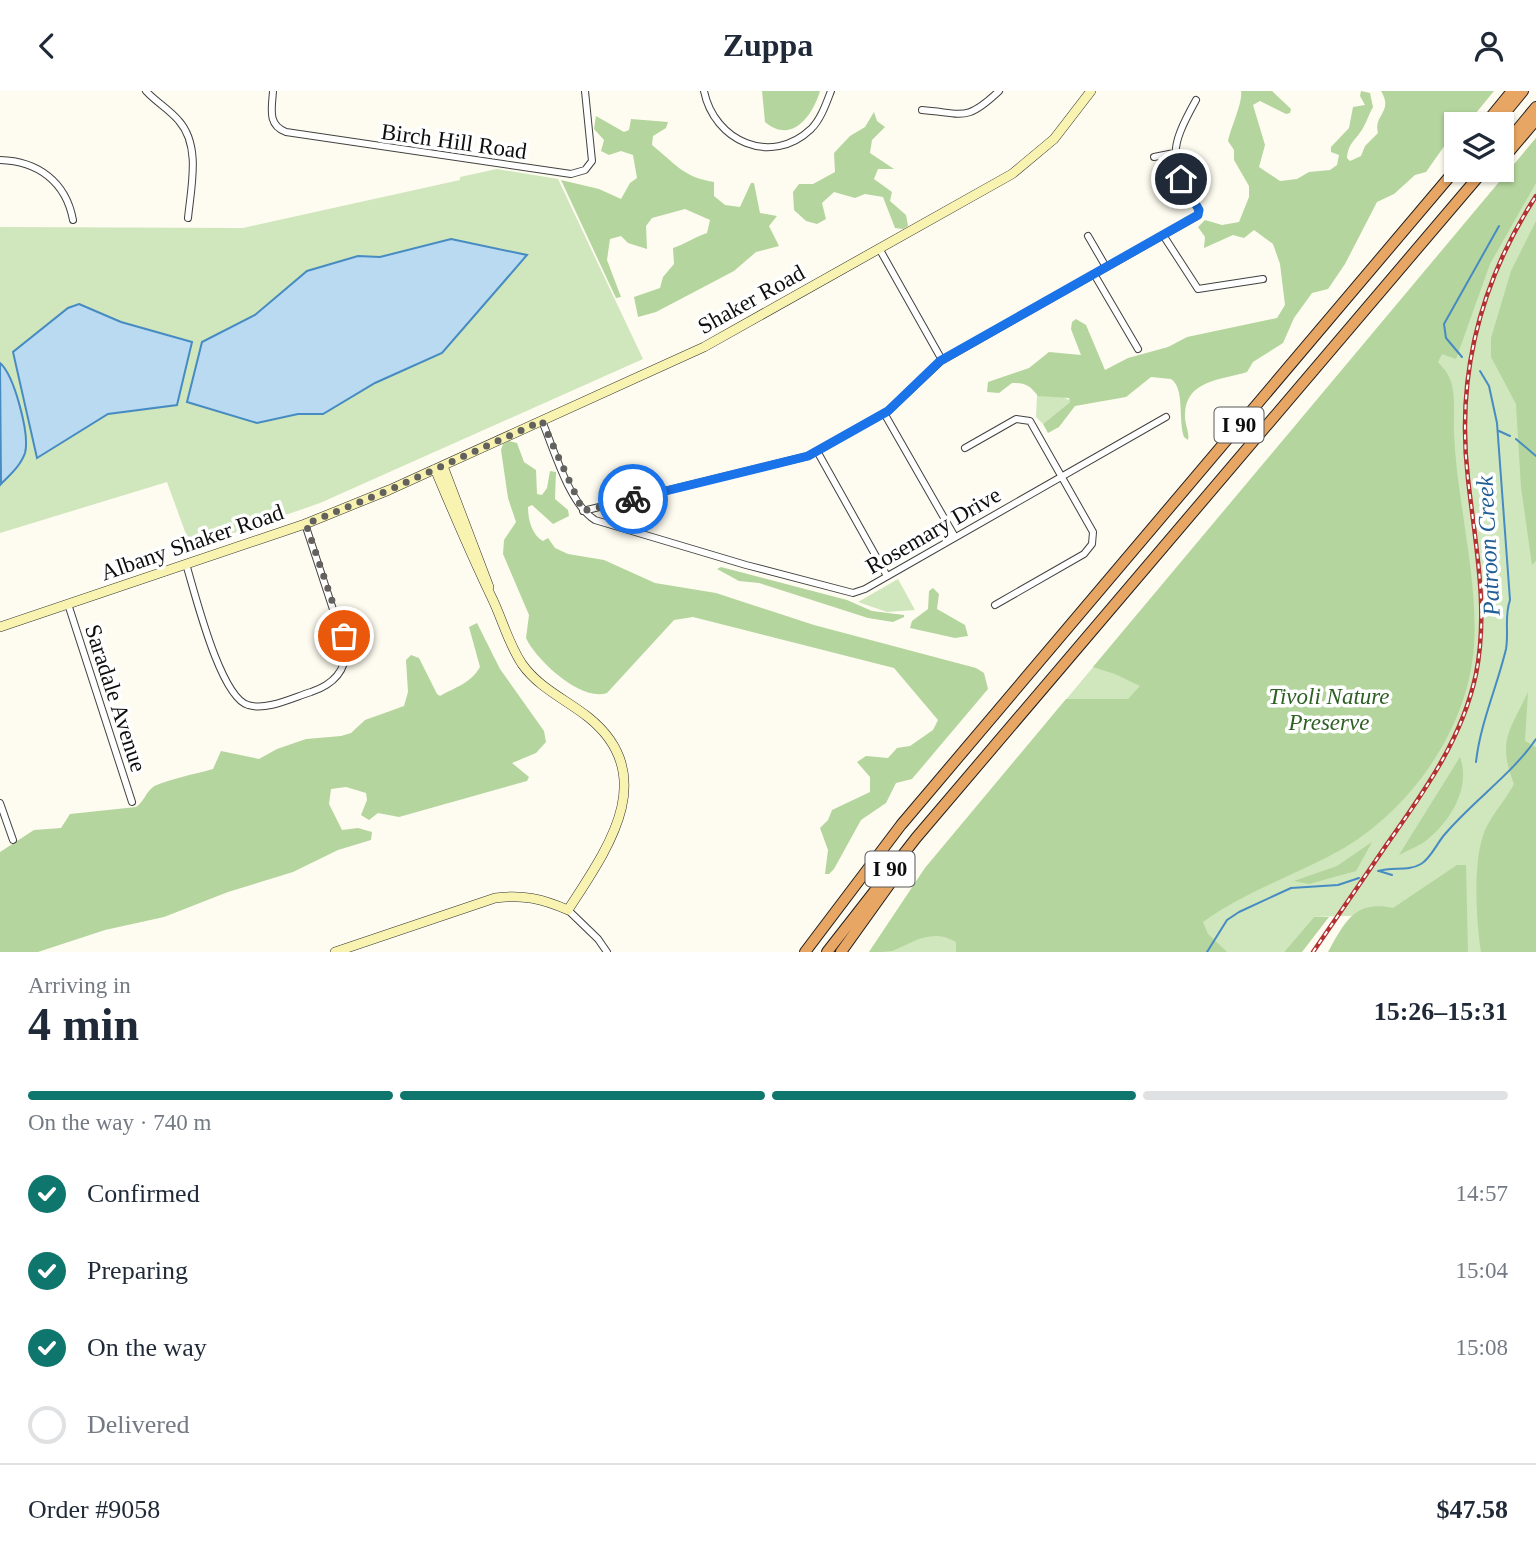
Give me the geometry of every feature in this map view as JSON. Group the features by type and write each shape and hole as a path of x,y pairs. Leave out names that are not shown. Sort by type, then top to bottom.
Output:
{"highway":[{"path":"1495,112 1512,91"},
{"path":"1506,112 1523,91"},
{"path":"1514,134 1536,107"},
{"path":"1514,146 1536,120"},
{"name":"I 90","path":"805,952 894,834 1444,182"},
{"name":"I 90","path":"827,952 895,863 1474,182"},
{"path":"1361,317 1395,285 1483,182"},
{"path":"841,952 958,790"}],"main road":[{"name":"Shaker Road","path":"394,488 718,340 880,250 1027,163 1067,125 1090,92"},
{"path":"335,952 495,898 512,896 541,899 568,910 619,825 624,798 621,768 614,748 601,729 545,688 527,670 514,649 491,595 486,573 439,468"},
{"name":"Albany Shaker Road","path":"0,627 306,524 394,488"}],"street":[{"path":"146,91 181,123 190,139 192,174 188,218"},
{"name":"Birch Hill Road","path":"273,91 272,121 284,132 358,145 571,174 585,170 592,161 584,91"},
{"path":"704,91 712,115 723,130 741,142 764,148 788,143 811,129 831,91"},
{"path":"922,110 962,115 983,106 999,91"},
{"path":"542,421 583,511 794,461 817,451 884,414 942,360 1199,213 1178,172 1174,153 1180,130 1196,100"},
{"path":"1154,157 1174,153"},
{"path":"0,160 28,163 51,179 64,191 73,220"},
{"path":"1163,235 1198,289 1263,279"},
{"path":"1088,236 1106,267"},
{"path":"880,250 942,360"},
{"path":"1094,274 1138,349"},
{"path":"884,414 956,537"},
{"name":"Rosemary Drive","path":"583,511 604,523 849,592 863,590 1166,417"},
{"path":"965,448 1016,419 1025,418 1034,425 1092,526 1094,535 1091,547 1082,556 995,605"},
{"path":"817,451 887,576"},
{"path":"186,564 224,678 236,698 248,705 260,706 314,691 339,674 346,661 346,649 306,524"},
{"name":"Saradale Avenue","path":"68,604 132,803"},
{"path":"0,803 13,840"},
{"path":"568,910 598,939 607,952"}],"green space":[{"path":"762,91 820,91 807,117 792,129 784,130 765,122"},
{"path":"1241,91 1272,91 1291,109 1290,113 1286,114 1260,101 1253,105 1265,145 1259,167 1280,181 1297,179 1309,172 1330,170 1337,165 1339,155 1331,152 1331,147 1349,128 1353,107 1365,105 1360,96 1361,91 1370,93 1373,107 1349,149 1347,158 1350,161 1361,156 1365,146 1378,133 1378,122 1385,104 1381,91 1494,91 1477,112 1444,112 1444,146 1426,172 1415,175 1394,194 1377,202 1345,264 1328,289 1312,293 1294,318 1283,343 1253,362 1247,372 1207,383 1191,394 1185,414 1188,440 1182,430 1178,389 1171,379 1151,377 1126,397 1075,406 1059,427 1048,433 1043,424 1070,402 1069,398 1038,396 1027,385 1017,383 1012,383 999,393 987,392 988,382 1029,368 1049,352 1081,355 1071,329 1072,322 1076,319 1086,325 1105,370 1128,358 1168,347 1187,337 1277,318 1285,305 1280,264 1273,244 1254,230 1244,238 1233,235 1204,248 1205,237 1198,227 1205,220 1222,225 1239,222 1249,197 1249,186 1234,160 1234,150 1228,141"},
{"path":"874,112 877,121 885,127 872,140 870,153 894,169 878,169 874,179 892,192 890,201 906,215 908,226 903,229 895,228 883,197 865,194 855,198 834,192 822,203 826,219 817,224 806,221 794,210 793,192 799,184 813,184 835,172 834,153 850,136 865,127"},
{"path":"596,116 624,132 629,130 631,119 668,122 666,128 653,136 652,145 687,173 714,182 714,196 725,205 740,207 751,183 754,183 760,213 777,216 769,226 779,246 756,252 734,271 656,312 638,317 634,297 660,288 663,277 674,264 673,248 707,233 710,220 685,209 652,218 646,226 647,249 628,243 621,236 610,239 607,260 621,297 616,298 561,180 599,189 621,199 630,183 637,178 633,155 621,151 609,155 601,151 604,140 594,129"},
{"name":"Tivoli Nature Preserve","path":"1536,138 1536,952 1436,952 1377,915 1314,917 1284,952 869,952 925,868 1499,182 1514,182 1514,164"},
{"name":"Tivoli Nature Preserve","path":"1536,138 1536,183 1490,264 1456,359 1442,354 1438,362 1451,381 1454,396 1456,460 1475,628 1470,675 1461,705 1449,734 1414,787 1369,831 1344,848 1237,901 1203,922 1208,934 1227,952 956,952 956,942 931,936 892,951 869,952 925,868 1066,699 1128,699 1140,686 1093,667 1499,182 1514,182 1514,164"},
{"path":"497,169 558,179 643,359 320,503 191,548 167,482 0,533 0,227 243,228 460,180 460,177"},
{"path":"1536,221 1536,561 1532,565 1521,487 1516,404 1491,357 1491,338 1511,271"},
{"path":"1037,395 1063,397 1071,401 1043,424 1036,417"},
{"path":"509,441 517,443 524,462 536,470 537,494 542,495 547,488 550,471 556,472 555,499 568,510 569,516 553,524 532,505 528,507 533,531 543,541 548,538 555,548 568,554 604,560 655,583 716,593 814,625 976,668 984,673 988,689 912,779 896,783 886,803 861,820 834,869 825,874 828,850 820,828 828,820 832,810 870,792 870,777 857,762 866,756 888,758 897,748 910,746 933,730 938,720 894,668 693,617 674,620 607,693 585,691 560,677 539,657 526,638 529,615 503,554 504,540 516,522 508,498 501,450 503,444"},
{"path":"721,567 847,600 872,611 904,617 893,622 868,618 759,583 739,581 717,569"},
{"path":"898,579 915,610 887,612 858,602"},
{"path":"933,588 939,594 937,609 965,625 968,636 955,638 910,628 912,621 928,609 929,591"},
{"path":"477,623 500,669 544,731 546,742 536,753 512,763 529,777 527,781 399,817 378,813 369,820 361,815 367,800 366,793 346,787 331,789 329,804 342,830 358,828 372,832 371,840 338,850 293,872 228,892 164,917 105,930 38,952 0,952 0,852 34,830 61,828 70,814 136,807 153,787 213,769 221,751 259,759 277,749 306,739 351,733 365,720 404,706 408,692 406,660 411,655 419,658 440,696 468,681 480,667 469,627"},
{"path":"1528,692 1525,741 1536,747 1536,952 1481,952 1477,906 1479,853 1487,826 1514,784 1506,757 1506,746 1511,727"},
{"path":"1460,757 1463,780 1451,813 1428,839 1399,855"},
{"path":"1372,842 1356,871 1309,884 1294,881 1337,866"},
{"path":"1457,865 1466,865 1468,952 1328,952 1346,923 1360,910 1380,906 1393,908"},
{"path":"1314,917 1329,917 1302,952 1284,952"}],"water":[{"path":"451,239 527,255 442,353 375,383 323,414 298,414 257,423 187,402 202,342 255,315 307,271 358,256 380,257"},
{"path":"79,304 121,322 192,342 177,405 108,414 37,458 13,352 68,308"},
{"path":"0,363 11,379 23,419 26,444 21,462 1,484"}],"waterway":[{"name":"Patroon Creek","path":"1462,357 1446,338 1444,324 1499,226"},
{"name":"Patroon Creek","path":"1476,762 1481,734 1506,649 1510,600 1497,423 1489,386 1480,371"},
{"path":"1499,431 1510,436"},
{"path":"1516,439 1536,456"},
{"path":"1378,871 1410,868 1425,861 1456,822 1516,763 1536,739"},
{"name":"Patroon Creek","path":"1379,871 1392,875"},
{"name":"Patroon Creek","path":"1207,952 1227,920 1239,912 1291,888 1338,885 1359,878"}],"railway":[{"path":"1313,952 1440,765 1470,698 1480,650 1481,601 1465,441 1469,367 1476,332 1500,262 1536,196"}],"way so far":[{"path":"344,636 306,524 542,421 575,499 583,511 633,499"}],"route":[{"path":"633,499 800,459 884,414 940,361 1198,215 1199,210 1181,179"}]}
